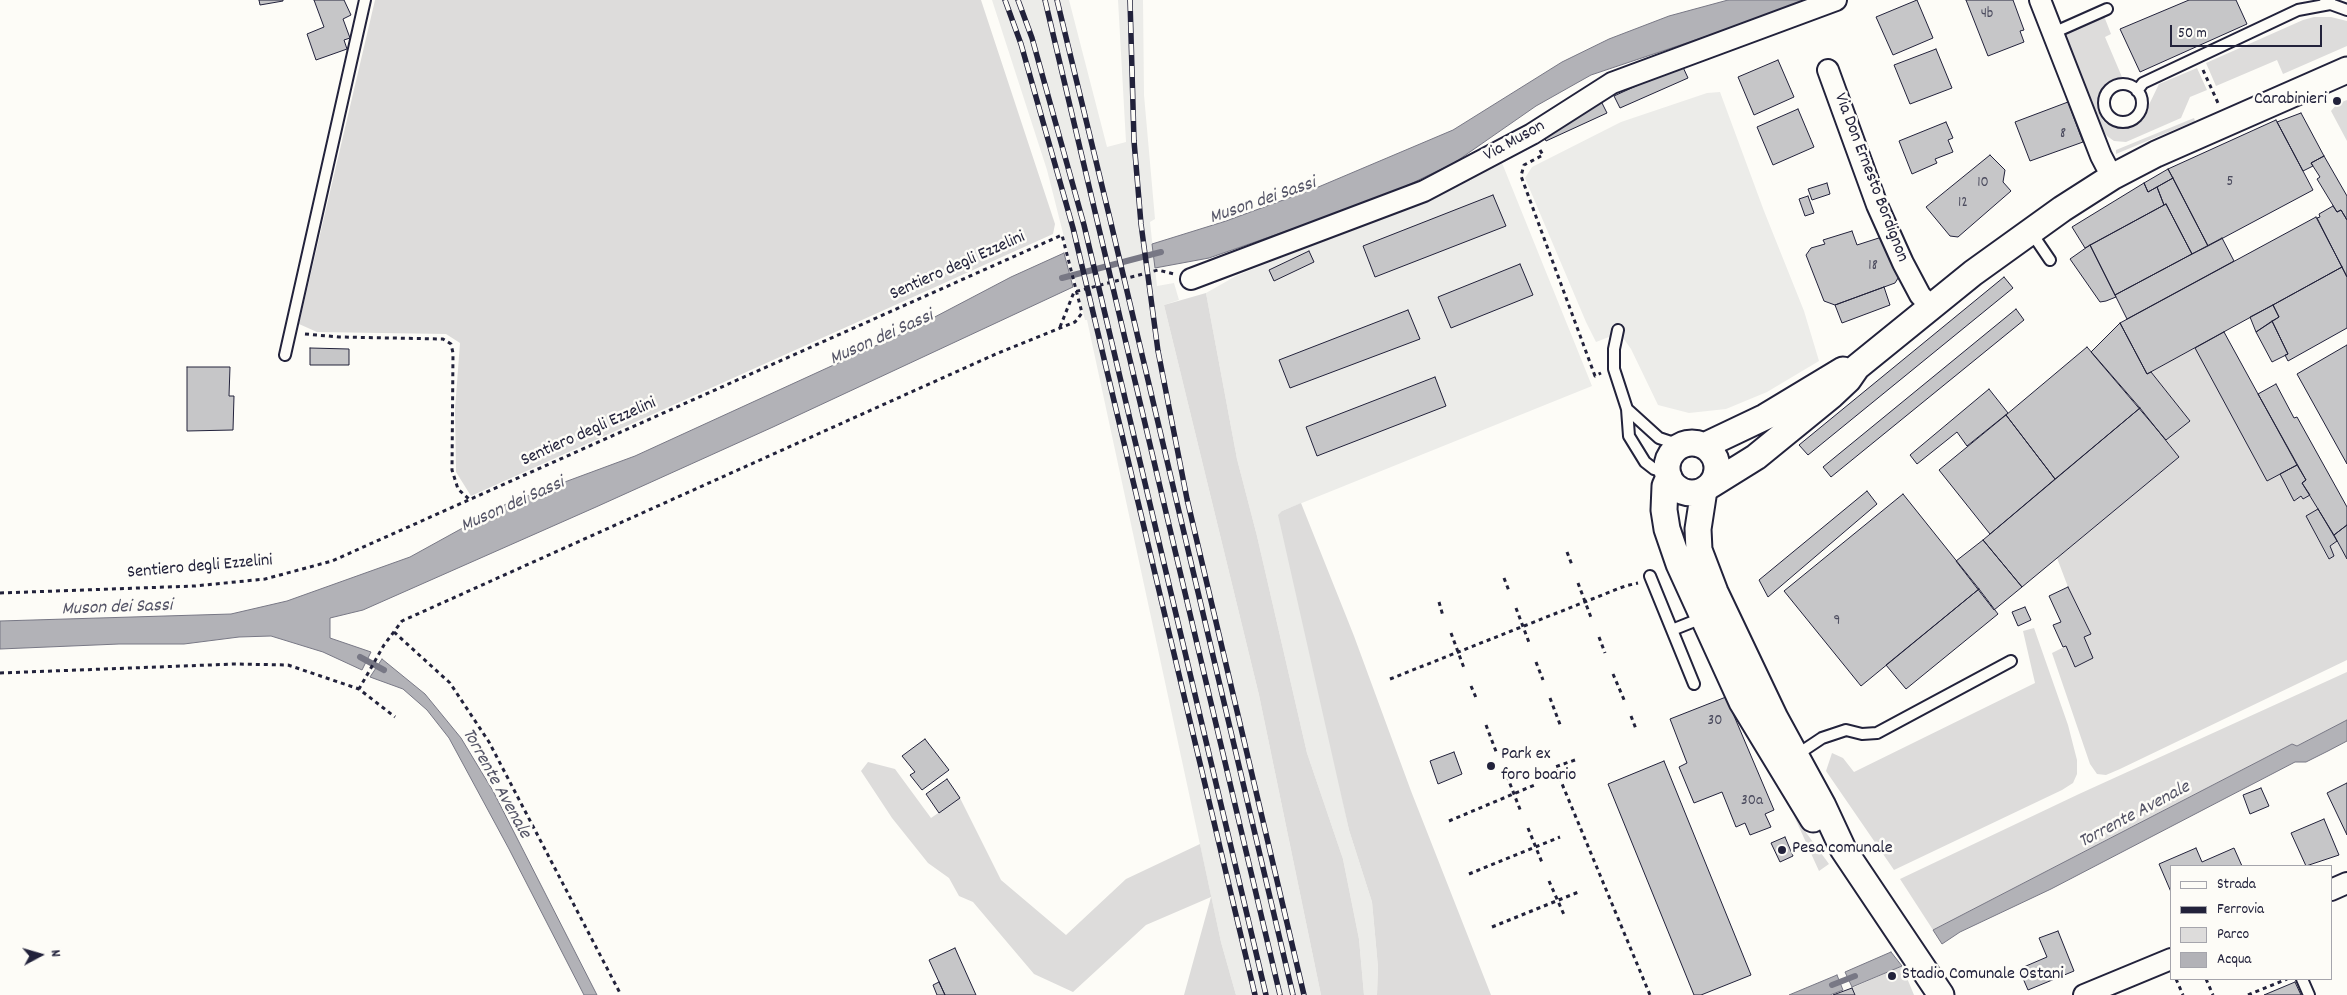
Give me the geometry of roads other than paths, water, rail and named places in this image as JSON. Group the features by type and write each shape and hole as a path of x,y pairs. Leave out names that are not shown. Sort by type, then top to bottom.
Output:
{"street":[{"name":"Via Muson","path":"1191,279 1424,191 1532,134 1612,83 1836,0"},
{"path":"2040,0 2101,156 2112,177"},
{"name":"Via Don Ernesto Bordignon","path":"1828,70 1877,205 1903,263 1920,295 1932,308"},
{"path":"1668,475 1676,488 1683,492 1691,494 1708,487 1764,450 1832,395 1848,380 1857,367 1973,273 2062,209 2112,177 2156,154 2347,70"},
{"path":"1857,367 1844,370 1765,417 1692,445 1668,458 1668,475 1663,498 1667,529 1702,618 1742,702 1823,806 1843,849 1941,995"},
{"path":"1692,445 1715,457 1718,465 1717,474 1708,487 1698,534 1690,552 1709,607 1708,613 1702,618"},
{"path":"1698,534 1701,559 1744,653 1787,760"},
{"path":"1702,618 1715,620 1728,644 1734,650 1744,653"},
{"path":"2332,890 2347,883"},
{"path":"2084,995 2170,959"}],"lane":[{"path":"285,355 292,333 365,0"},
{"path":"2137,91 2143,83 2298,10 2327,1 2347,10"},
{"path":"2053,32 2108,9"},
{"path":"2031,232 2050,260"},
{"path":"1618,330 1614,349 1614,369 1627,410 1629,436 1645,462 1654,469 1668,475"},
{"path":"1627,410 1659,438 1692,445"},
{"path":"1650,576 1694,684"},
{"path":"1672,630 1702,618"},
{"path":"1787,760 1822,738 1846,730 1862,734 1877,733 2011,661"},
{"path":"2302,980 2310,995"}],"water":[{"path":"1728,0 1806,0 1743,24 1591,75 1536,106 1454,163 1381,198 1209,258 1155,268 1152,244 1226,221 1316,188 1453,130 1562,62 1609,39 1669,16"},
{"path":"1064,253 1073,287 596,507 363,610 330,618 330,638 371,652 362,670 323,652 271,636 239,637 184,644 119,644 0,649 0,621 231,614 287,601 410,557 508,503 635,456 910,330 1011,277"},
{"path":"382,659 425,694 461,738 493,791 597,995 584,995 449,738 427,710 403,689 370,677"},
{"path":"2347,720 2347,741 2328,751 2306,762 2295,762 2051,889 1960,932 1942,944 1933,930 2292,744 2297,746"},
{"path":"1891,952 1902,966 1852,987 1845,972"},
{"path":"1837,975 1843,990 1830,995 1789,995"}],"waterway":[{"name":"Muson dei Sassi","path":"1062,278 1161,252"},
{"name":"Torrente Avenale","path":"360,657 384,670"},
{"name":"Torrente Avenale","path":"1832,985 1855,976"}],"railway":[{"path":"1005,0 1021,44 1073,228 1255,995"},
{"path":"1018,0 1032,38 1084,225 1266,995"},
{"path":"1045,0 1280,995"},
{"path":"1057,0 1293,995"},
{"path":"1130,0 1134,141 1141,224 1158,351 1187,499 1304,995"}],"place":[{"name":"Carabinieri","path":"2337,101"},
{"name":"Park ex foro boario","path":"1491,766"},
{"name":"Pesa comunale","path":"1782,850"},
{"name":"Stadio Comunale Ostani","path":"1892,976"}]}
